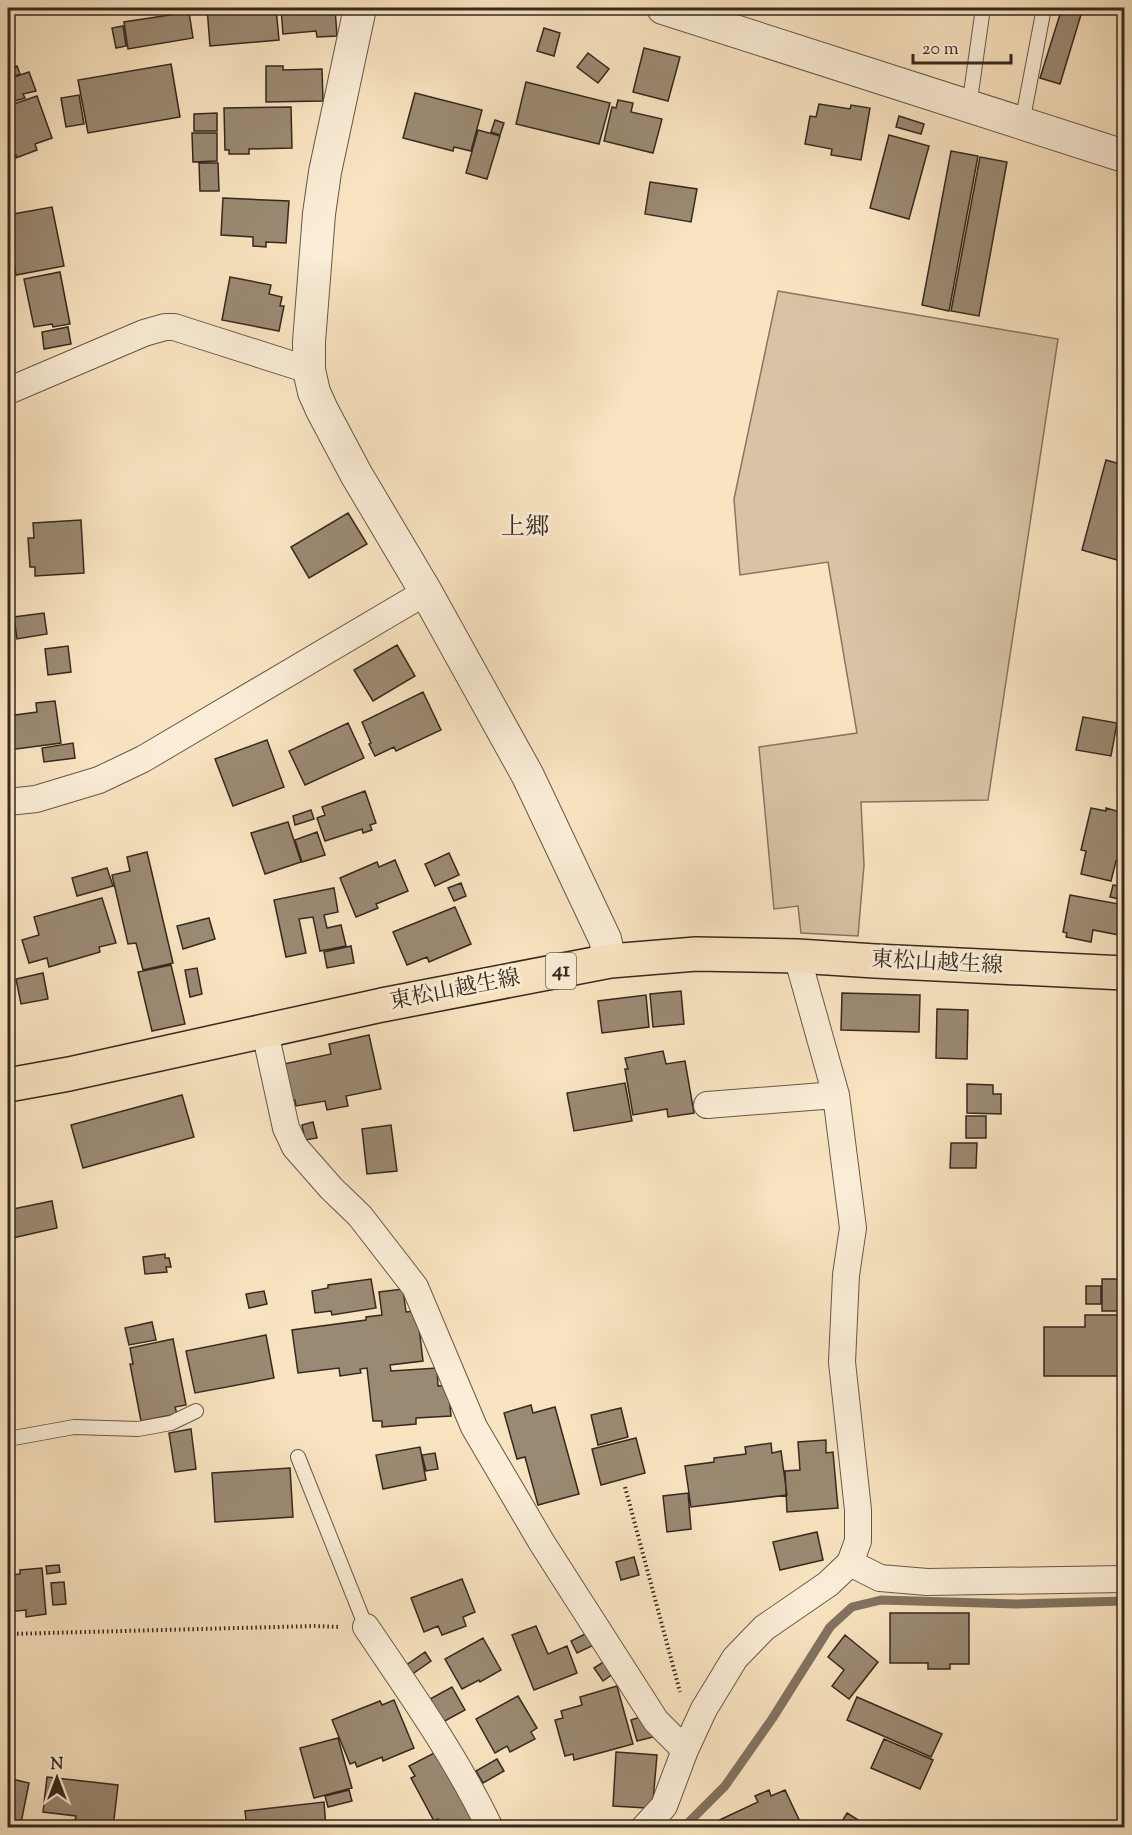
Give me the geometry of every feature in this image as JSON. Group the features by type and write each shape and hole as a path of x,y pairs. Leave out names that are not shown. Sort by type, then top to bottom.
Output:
{"main road":[{"name":"東松山越生線","path":"8,1085 69,1074 382,1005 610,962 696,954 797,956 874,962 1125,973"}],"street":[{"path":"360,8 325,172 319,214 309,342 309,370 314,392 356,474 426,592 528,776 604,939 610,962"},
{"path":"665,8 1125,156"},
{"path":"8,391 144,333 165,327 174,327 309,370"},
{"path":"8,802 36,799 99,780 143,759 426,592"},
{"path":"644,1827 664,1806 704,1708 735,1658 764,1628 828,1584 850,1563 858,1541 858,1510 842,1362 846,1275 853,1228 836,1095 797,956"},
{"path":"265,1032 286,1128 295,1147 331,1188 360,1216 415,1287 474,1427 501,1475 656,1721 689,1743"},
{"path":"707,1104 836,1095"},
{"path":"850,1563 880,1578 927,1582 1125,1580"},
{"path":"366,1627 435,1731 490,1827"}],"lane":[{"path":"969,107 983,8"},
{"path":"1022,123 1044,8"},
{"path":"8,1439 75,1427 138,1429 171,1423 196,1411"},
{"path":"298,1457 366,1627"}],"path":[{"path":"625,1487 689,1743"},
{"path":"8,1634 315,1626 366,1627"}],"shaded area":[{"path":"778,291 1058,339 988,800 861,802 864,865 858,936 801,933 798,906 774,909 759,747 857,733 828,562 740,575 734,499"}],"building":[{"path":"207,8 276,8 279,40 210,46"},
{"path":"281,8 335,8 337,36 317,37 316,31 283,34"},
{"path":"732,8 788,8 788,12"},
{"path":"1062,8 1083,8 1060,84 1040,78"},
{"path":"189,12 193,38 128,49 124,22"},
{"path":"123,26 126,46 116,48 112,28"},
{"path":"544,28 560,33 554,56 537,51"},
{"path":"644,48 680,57 668,101 633,92"},
{"path":"588,53 609,69 598,83 577,67"},
{"path":"171,64 180,117 88,133 78,80"},
{"path":"17,66 20,74 8,79 8,70"},
{"path":"266,66 283,66 283,70 322,69 323,101 266,102"},
{"path":"29,72 36,91 23,94 25,98 8,103 8,79"},
{"path":"526,82 610,103 599,144 516,124"},
{"path":"415,93 482,110 471,151 454,147 453,151 403,138"},
{"path":"79,95 84,124 66,127 61,98"},
{"path":"37,96 52,138 35,144 37,150 16,158 16,155 8,157 8,106"},
{"path":"618,100 633,103 631,112 662,119 653,153 604,141 612,107 616,108"},
{"path":"819,104 850,109 851,105 870,108 861,160 831,155 832,149 805,144 810,116 816,117"},
{"path":"291,107 292,148 249,149 249,154 229,154 229,150 225,150 224,108"},
{"path":"217,113 217,131 194,131 194,114"},
{"path":"899,116 924,124 921,134 896,127"},
{"path":"495,120 504,123 500,135 491,132"},
{"path":"478,130 500,136 487,179 466,173"},
{"path":"192,133 217,133 217,161 193,162"},
{"path":"889,135 929,146 909,219 870,208"},
{"path":"951,151 978,156 949,311 922,305"},
{"path":"980,157 1007,162 979,316 951,311"},
{"path":"199,163 218,163 219,191 200,191"},
{"path":"650,182 697,189 691,222 645,214"},
{"path":"223,198 289,201 286,243 266,242 266,247 253,246 253,237 221,235"},
{"path":"52,207 64,266 16,275 8,231 8,215"},
{"path":"60,272 70,324 34,327 24,279"},
{"path":"230,277 271,285 269,294 282,297 280,306 284,306 279,331 222,320"},
{"path":"68,327 71,344 44,349 42,332"},
{"path":"1106,460 1124,465 1124,562 1082,550"},
{"path":"348,513 367,544 309,578 291,547"},
{"path":"81,520 84,573 35,576 35,567 30,567 28,538 34,538 33,523"},
{"path":"44,613 47,634 17,639 14,617"},
{"path":"397,645 415,676 373,701 354,670"},
{"path":"68,646 71,672 48,675 45,649"},
{"path":"423,692 441,730 396,751 394,747 375,756 362,722"},
{"path":"55,701 61,743 9,750 8,716 37,712 36,703"},
{"path":"1083,717 1117,723 1111,756 1076,750"},
{"path":"348,723 364,758 305,785 289,751"},
{"path":"267,740 284,787 233,806 215,759"},
{"path":"73,743 75,758 44,762 42,748"},
{"path":"365,791 376,823 370,825 372,830 363,833 362,829 325,841 317,818 325,815 322,807"},
{"path":"1091,808 1106,811 1106,808 1124,813 1124,863 1116,861 1111,881 1081,874 1086,851 1081,850"},
{"path":"311,810 314,819 295,825 293,816"},
{"path":"288,822 301,862 265,874 251,833"},
{"path":"317,832 325,855 302,862 295,840"},
{"path":"147,852 173,963 143,970 136,943 128,944 112,875 130,871 127,857"},
{"path":"449,853 459,875 435,886 425,864"},
{"path":"395,860 408,891 376,904 378,908 356,917 340,878 377,862 379,867"},
{"path":"107,868 113,886 77,896 72,878"},
{"path":"461,883 466,896 454,901 448,888"},
{"path":"1113,885 1124,887 1124,900 1110,897"},
{"path":"334,888 338,912 324,915 327,928 341,925 346,946 320,951 313,917 299,919 306,953 286,957 274,900"},
{"path":"1070,895 1124,905 1124,936 1093,930 1091,942 1066,937 1067,933 1063,932"},
{"path":"102,898 116,943 99,947 100,952 49,967 47,958 29,963 22,940 39,935 34,917"},
{"path":"455,907 471,944 429,962 427,957 407,965 393,932"},
{"path":"209,918 215,939 183,949 177,926"},
{"path":"351,946 354,963 327,968 324,952"},
{"path":"171,965 185,1024 152,1031 138,972"},
{"path":"197,968 202,994 190,997 185,970"},
{"path":"43,973 48,999 21,1004 16,979"},
{"path":"681,991 684,1024 653,1027 650,994"},
{"path":"842,993 920,995 919,1032 841,1030"},
{"path":"646,995 649,1027 602,1033 598,1001"},
{"path":"937,1009 968,1010 967,1059 936,1058"},
{"path":"369,1035 381,1089 346,1096 348,1106 327,1110 325,1101 296,1106 284,1064 331,1054 329,1044"},
{"path":"663,1051 666,1064 685,1061 694,1113 668,1117 667,1109 633,1115 625,1058"},
{"path":"625,1083 632,1121 574,1131 567,1093"},
{"path":"967,1084 993,1085 993,1094 1001,1094 1001,1114 967,1113"},
{"path":"182,1095 194,1137 83,1168 71,1125"},
{"path":"966,1116 986,1116 986,1138 966,1138"},
{"path":"313,1122 317,1138 305,1140 302,1125"},
{"path":"391,1125 397,1171 367,1174 362,1129"},
{"path":"951,1143 977,1143 976,1168 950,1168"},
{"path":"52,1201 57,1228 8,1239 8,1210"},
{"path":"165,1254 165,1258 169,1258 171,1267 166,1267 167,1272 145,1274 143,1257"},
{"path":"371,1279 376,1308 332,1315 331,1311 315,1313 312,1291 328,1288 328,1285"},
{"path":"1102,1279 1124,1279 1124,1311 1102,1311"},
{"path":"1086,1286 1101,1286 1101,1304 1086,1304"},
{"path":"403,1289 406,1312 417,1311 423,1361 390,1365 391,1371 437,1368 438,1386 448,1385 451,1416 416,1418 416,1424 382,1427 382,1421 373,1421 367,1368 360,1369 361,1373 340,1376 339,1368 298,1373 292,1330 366,1320 366,1317 382,1315 379,1292"},
{"path":"264,1291 267,1304 249,1308 246,1294"},
{"path":"1085,1315 1124,1315 1124,1376 1044,1376 1044,1327 1085,1327"},
{"path":"152,1322 156,1340 129,1345 125,1328"},
{"path":"266,1335 274,1378 195,1393 186,1351"},
{"path":"173,1339 186,1405 175,1407 177,1414 141,1421 130,1364 133,1364 130,1348"},
{"path":"531,1405 533,1413 555,1407 579,1494 538,1505 525,1457 517,1459 504,1413"},
{"path":"621,1408 628,1437 598,1445 591,1415"},
{"path":"191,1429 196,1469 175,1472 169,1433"},
{"path":"636,1438 645,1473 601,1485 592,1449"},
{"path":"826,1440 826,1453 833,1452 838,1508 787,1512 785,1471 800,1470 798,1442"},
{"path":"771,1443 772,1453 781,1451 787,1495 691,1507 685,1466 714,1462 714,1458 746,1454 745,1447"},
{"path":"420,1447 426,1480 383,1489 376,1455"},
{"path":"435,1453 438,1469 426,1471 422,1455"},
{"path":"290,1468 293,1517 215,1522 212,1473"},
{"path":"688,1493 691,1529 667,1532 663,1496"},
{"path":"817,1532 823,1560 780,1570 773,1542"},
{"path":"634,1557 639,1575 621,1580 616,1562"},
{"path":"59,1565 60,1572 47,1574 46,1566"},
{"path":"42,1568 46,1614 26,1617 26,1610 8,1612 8,1575 20,1574 20,1570"},
{"path":"462,1579 475,1612 463,1617 466,1626 442,1635 438,1626 424,1632 411,1598"},
{"path":"64,1582 66,1604 53,1605 51,1583"},
{"path":"890,1613 969,1613 969,1664 950,1664 950,1669 928,1669 928,1663 890,1663"},
{"path":"536,1626 548,1654 567,1646 577,1673 534,1690 512,1635"},
{"path":"591,1631 598,1643 577,1653 571,1641"},
{"path":"845,1635 878,1662 849,1699 832,1686 844,1670 828,1657"},
{"path":"483,1638 501,1670 462,1689 445,1659"},
{"path":"425,1652 431,1661 411,1675 405,1666"},
{"path":"605,1661 614,1673 603,1681 594,1668"},
{"path":"617,1686 633,1744 574,1760 573,1754 565,1756 555,1720 563,1718 561,1711 582,1705 580,1697"},
{"path":"452,1687 465,1710 443,1722 430,1699"},
{"path":"518,1696 537,1728 531,1732 535,1739 510,1752 507,1746 495,1753 476,1719"},
{"path":"857,1697 942,1734 931,1757 847,1720"},
{"path":"394,1700 414,1748 383,1761 382,1757 357,1767 355,1762 350,1764 332,1720 380,1701 382,1705"},
{"path":"647,1715 653,1737 637,1741 631,1720"},
{"path":"338,1738 352,1788 314,1798 300,1748"},
{"path":"884,1739 933,1760 920,1789 871,1768"},
{"path":"438,1751 478,1828 443,1828 438,1819 434,1821 411,1778 415,1776 409,1766"},
{"path":"616,1752 657,1755 653,1801 646,1808 613,1806"},
{"path":"497,1759 504,1771 483,1783 476,1771"},
{"path":"47,1777 118,1785 113,1828 74,1824 76,1816 43,1812"},
{"path":"8,1778 29,1783 20,1828 8,1826"},
{"path":"349,1790 352,1801 328,1807 325,1796"},
{"path":"769,1790 771,1796 785,1790 803,1828 710,1828 709,1825 758,1802 755,1796"},
{"path":"324,1802 326,1828 247,1828 245,1811"},
{"path":"847,1813 871,1828 838,1828"}],"waterway":[{"path":"683,1828 725,1786 772,1719 830,1627 852,1607 881,1600 1016,1604 1124,1601"}],"district":[{"name":"上郷","path":"525,528"}]}
